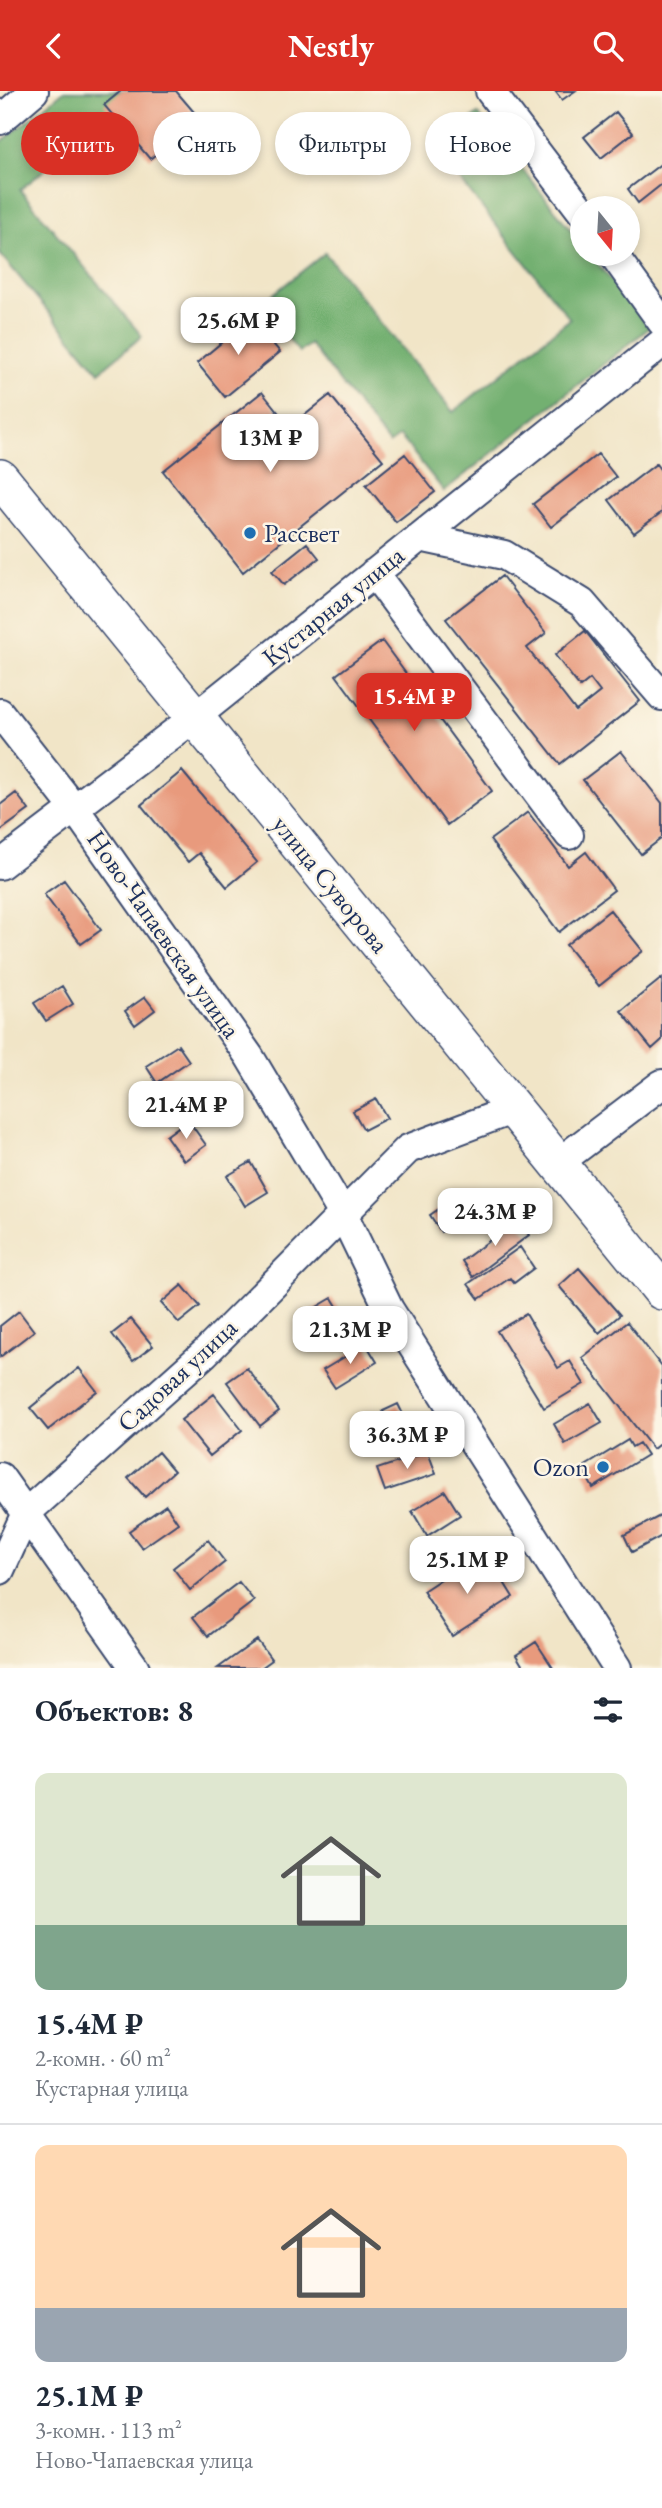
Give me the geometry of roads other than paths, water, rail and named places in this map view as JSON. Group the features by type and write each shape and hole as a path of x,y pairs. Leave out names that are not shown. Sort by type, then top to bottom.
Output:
{"main road":[{"name":"улица Суворова","path":"0,478 662,1291"}],"street":[{"path":"0,120 34,91"},
{"path":"490,91 570,196"},
{"path":"621,266 662,322"},
{"name":"Кустарная улица","path":"0,865 195,717 662,343"},
{"path":"421,537 504,555 582,603 662,696"},
{"path":"374,573 569,835"},
{"name":"Ново-Чапаевская улица","path":"0,713 75,809 249,1056 343,1214 389,1309 617,1668"},
{"path":"558,1163 662,1084"},
{"name":"Садовая улица","path":"0,1570 26,1513 205,1353 408,1149 514,1109"},
{"path":"0,1477 135,1668"}],"place":[{"name":"Рассвет","path":"250,533"},
{"name":"Ozon","path":"603,1467"}]}
